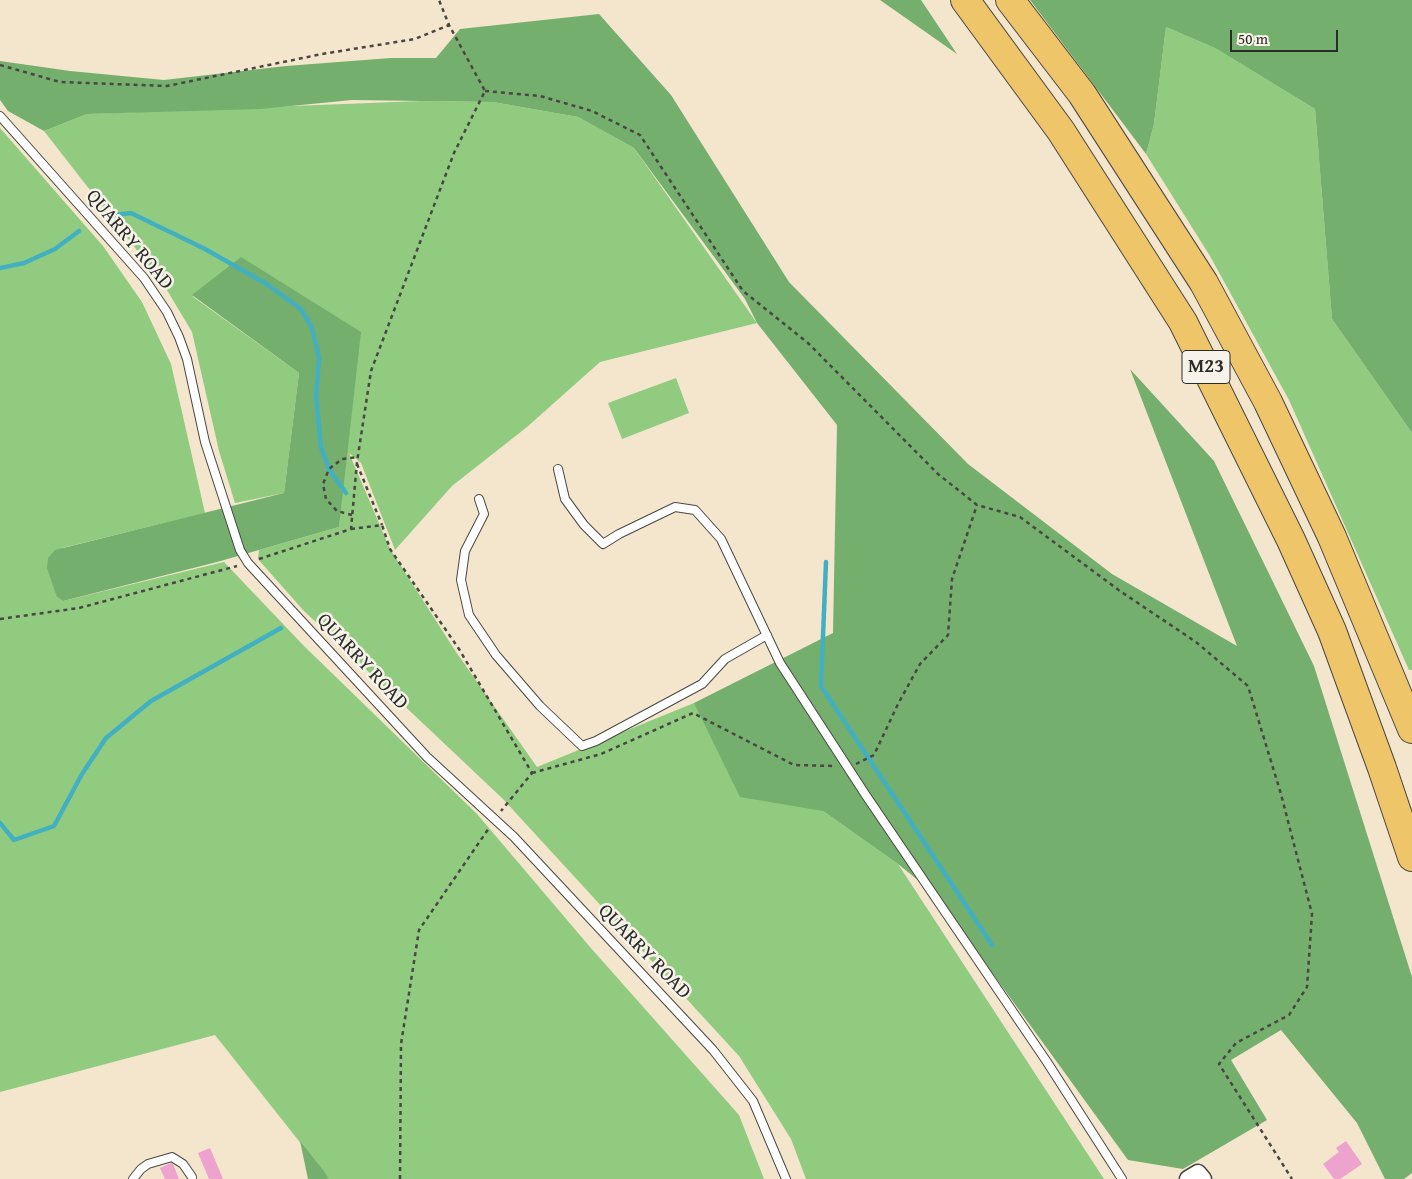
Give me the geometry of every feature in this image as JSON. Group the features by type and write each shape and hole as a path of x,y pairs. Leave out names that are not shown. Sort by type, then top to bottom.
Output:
{"highway":[{"name":"M23","path":"965,0 1061,131 1184,322 1291,540 1332,631 1382,768 1412,858"},
{"name":"M23","path":"1010,0 1082,94 1204,283 1268,402 1332,537 1412,728"}],"street":[{"path":"1188,1179 1198,1173 1203,1179"}],"lane":[{"name":"QUARRY ROAD","path":"0,116 131,263 158,297 167,312 187,359 205,442 240,550 248,563 427,757 495,819 672,1005 740,1083 753,1102 786,1179"},
{"path":"558,469 565,500 584,526 603,544 676,507 695,510 721,539 780,663 1122,1179"},
{"path":"479,499 484,514 465,551 460,580 469,615 502,662 540,706 582,746 596,742 702,684 725,659 767,635"},
{"path":"133,1179 140,1169 148,1164 172,1157 183,1164 192,1177"}],"path":[{"path":"439,0 449,25 485,91"},
{"path":"0,65 60,82 167,86 322,54 415,39 449,25"},
{"path":"351,528 357,462 371,371 454,153 485,91"},
{"path":"485,91 540,96 592,111 640,135 743,291 808,344 938,474 978,505 1020,517 1120,591 1196,642 1248,686 1281,794 1312,914 1307,987 1289,1015 1236,1043 1219,1064 1292,1179"},
{"path":"352,515 337,511 326,499 323,484 329,469 342,459 358,457"},
{"path":"357,462 390,549 460,649 532,773"},
{"path":"400,1179 401,1044 419,930 495,819 532,773 601,754 693,713 794,766 831,765 848,768 874,756 898,704 920,664 948,635 952,579 978,505"},
{"path":"0,619 79,608 248,563 351,528 382,525"}],"green space":[{"path":"880,0 921,0 957,54"},
{"path":"1030,0 1412,0 1412,433 1332,319 1315,109 1215,48 1166,27 1154,124 1146,154"},
{"path":"599,14 671,95 789,282 968,464 1112,574 1237,646 1130,369 1214,461 1314,666 1412,977 1412,1173 1404,1179 1385,1179 1357,1123 1281,1030 1231,1060 1267,1120 1183,1169 1128,1160 935,894 898,864 823,811 740,797 694,703 833,633 837,425 757,323 745,299 634,148 578,117 493,102 352,100 260,109 87,114 44,131 8,111 0,100 0,61 70,71 164,80 286,66 391,58 436,58 460,29"},
{"path":"1166,27 1215,48 1315,109 1332,319 1412,433 1412,670 1409,670 1289,400 1210,256 1146,154 1154,124"},
{"path":"421,101 493,102 578,117 634,148 757,323 600,362 527,427 452,486 395,550 361,463 349,453 390,549 456,652 537,767 694,703 823,811 898,864 1104,1179 806,1179 791,1139 739,1056 503,799 303,610 258,559 259,550 339,527 353,327 192,296 299,373 284,493 235,503 219,451 192,332 164,285 44,131 87,114"},
{"path":"0,128 103,246 142,302 171,364 205,513 62,548 57,597 63,601 224,562 304,646 477,814 590,947 739,1115 764,1179 329,1179 215,1035 0,1092"},
{"path":"241,257 361,332 339,527 217,562 63,601 57,597 47,568 48,558 55,550 284,493 299,373 192,295"},
{"path":"676,378 689,413 622,439 608,403"},
{"path":"300,1141 323,1170 329,1179 308,1179"}],"building":[{"path":"1346,1141 1362,1164 1340,1179 1334,1179 1323,1164 1339,1152 1336,1148"},
{"path":"210,1148 223,1179 209,1179 198,1153"},
{"path":"171,1163 179,1179 165,1179 160,1168"}],"waterway":[{"path":"106,216 131,213 205,249 265,283 301,309 312,328 319,358 316,396 321,447 329,469 346,493"},
{"path":"0,268 24,263 55,249 79,231"},
{"path":"826,562 821,686 992,945"},
{"path":"0,823 14,840 54,826 82,774 106,738 151,701 281,628"}]}
